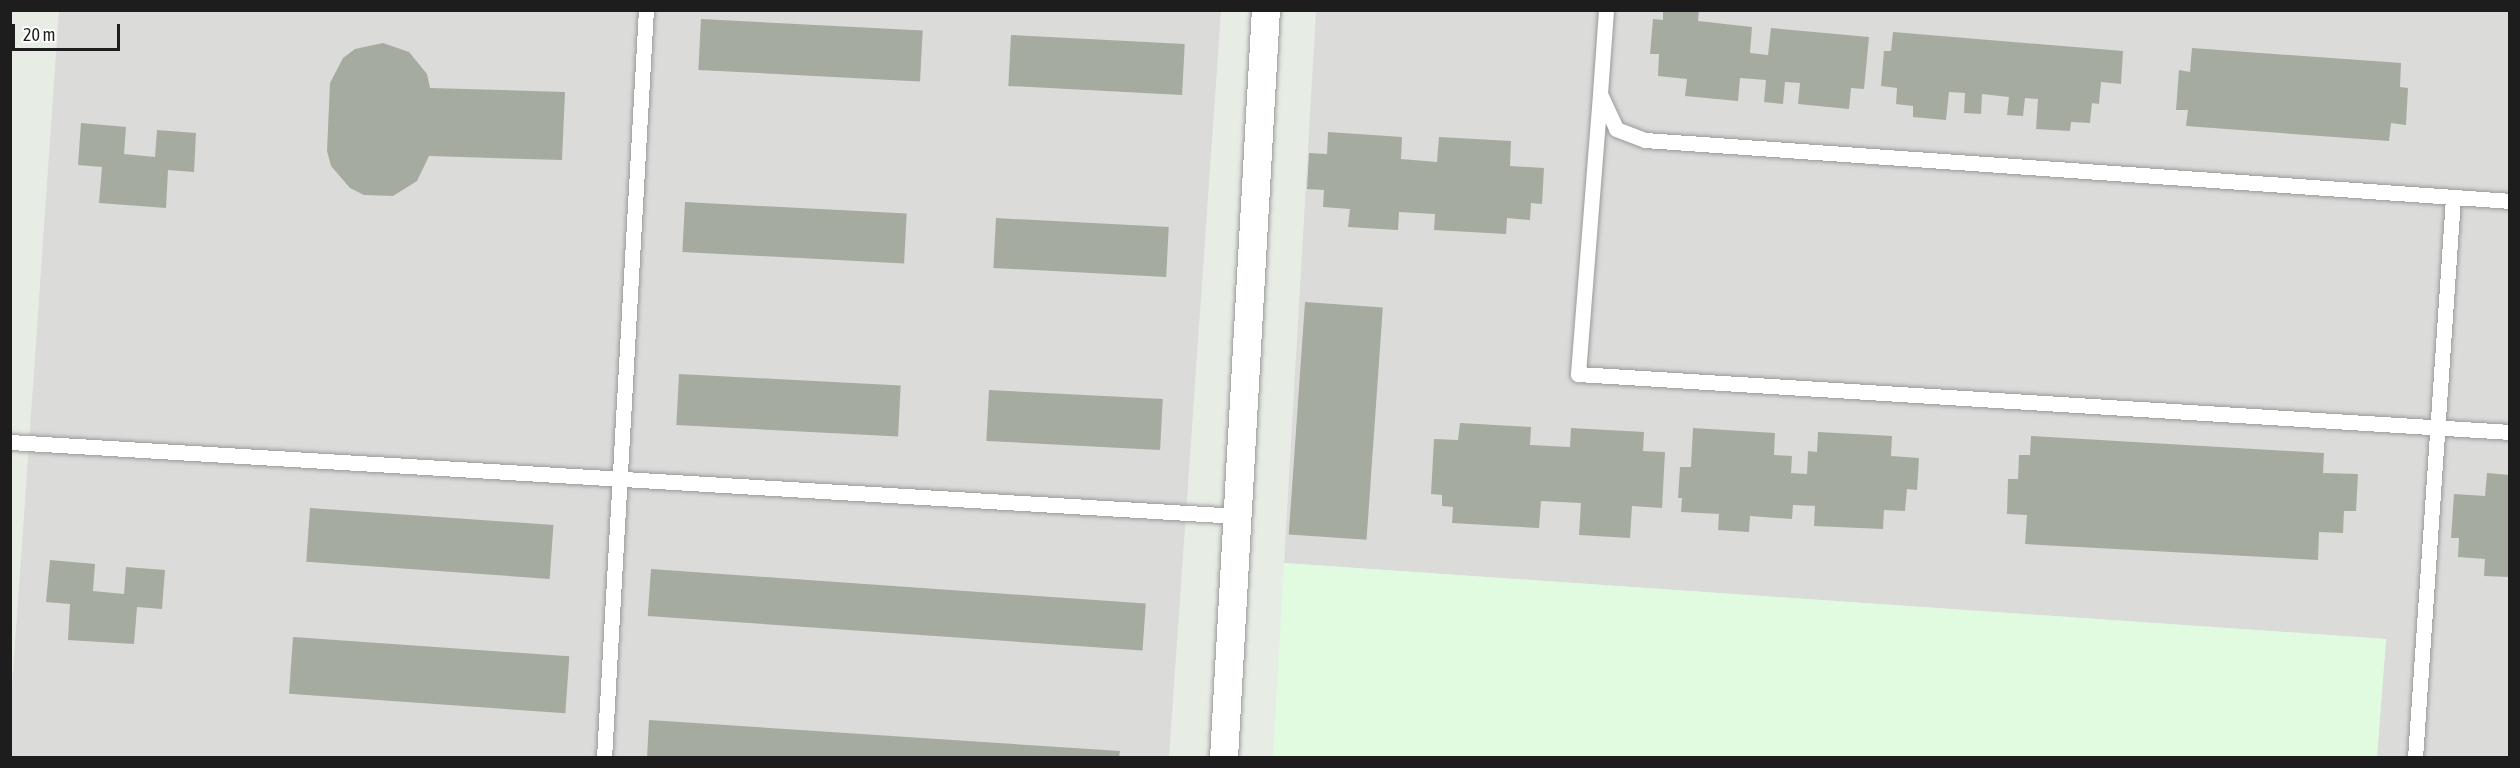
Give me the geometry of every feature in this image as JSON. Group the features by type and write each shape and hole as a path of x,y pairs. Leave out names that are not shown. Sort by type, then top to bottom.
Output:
{"street":[{"path":"1224,758 1266,10"}],"lane":[{"path":"604,758 646,10"},
{"path":"1606,10 1578,374 2510,432"},
{"path":"1600,94 1616,129 1645,140 2510,201"},
{"path":"2415,758 2453,197"},
{"path":"10,442 1238,516"}],"shaded area":[{"path":"59,11 1221,11 1169,757 11,758 11,702"},
{"path":"1316,11 2509,11 2509,757 2377,757 2386,639 1284,563"},
{"path":"1284,563 2386,639 2377,757 1273,757"}],"building":[{"path":"1663,10 1699,10 1698,21 1752,27 1750,53 1768,55 1771,28 1869,37 1864,89 1851,88 1849,109 1798,104 1800,83 1785,82 1783,104 1764,102 1766,80 1740,78 1738,101 1685,96 1687,79 1658,76 1659,54 1650,54 1653,19 1663,20"},
{"path":"701,19 923,31 920,82 698,70"},
{"path":"1893,32 2123,51 2121,84 2101,82 2099,104 2092,103 2090,123 2071,122 2070,131 2036,129 2038,99 2025,98 2023,116 2007,115 2009,97 1982,94 1981,114 1964,113 1965,93 1949,92 1946,120 1913,117 1913,106 1896,104 1897,88 1881,86 1884,51 1891,51"},
{"path":"1011,35 1185,44 1182,95 1008,86"},
{"path":"383,43 409,52 427,74 430,88 565,92 562,160 429,156 417,181 393,196 364,195 350,188 331,166 327,151 330,83 343,58 355,49"},
{"path":"2192,48 2401,63 2400,87 2408,88 2406,125 2391,123 2389,141 2186,126 2188,110 2176,110 2179,70 2190,72"},
{"path":"81,123 126,127 124,154 155,157 157,130 196,133 194,172 168,170 166,208 99,203 102,167 78,165"},
{"path":"1328,132 1402,137 1401,159 1437,162 1439,137 1511,141 1510,166 1544,168 1542,204 1531,203 1530,220 1507,218 1506,234 1434,230 1435,214 1399,212 1398,230 1348,227 1350,209 1323,207 1324,190 1307,189 1309,153 1327,154"},
{"path":"685,202 907,214 904,264 682,252"},
{"path":"996,218 1169,227 1166,277 993,268"},
{"path":"1305,302 1383,307 1367,540 1289,534"},
{"path":"679,374 901,386 898,437 676,425"},
{"path":"989,390 1163,399 1160,450 986,441"},
{"path":"1460,423 1531,427 1530,445 1570,447 1571,428 1644,432 1643,451 1665,452 1662,508 1632,506 1630,538 1579,535 1581,503 1541,501 1539,528 1452,523 1453,507 1442,506 1442,495 1431,494 1434,439 1458,440"},
{"path":"1693,428 1775,433 1774,455 1792,456 1791,473 1807,474 1808,451 1817,452 1818,432 1892,436 1891,456 1919,458 1917,490 1907,489 1905,511 1884,510 1883,529 1814,526 1815,506 1793,505 1792,519 1750,516 1749,532 1718,530 1719,514 1681,512 1682,498 1678,498 1680,467 1691,467"},
{"path":"2031,436 2324,453 2323,473 2358,474 2356,511 2344,511 2343,533 2319,532 2318,560 2025,544 2027,515 2007,514 2008,479 2018,479 2019,455 2030,455"},
{"path":"2487,473 2510,475 2510,577 2484,576 2485,559 2458,557 2459,538 2451,538 2454,494 2485,496"},
{"path":"310,508 553,525 550,579 306,562"},
{"path":"50,560 95,564 93,591 124,594 126,567 165,570 162,609 137,607 134,644 68,640 70,604 46,602"},
{"path":"651,569 1146,604 1143,650 648,616"},
{"path":"293,637 569,656 565,713 289,694"},
{"path":"649,720 1120,751 1119,758 647,758"}]}
